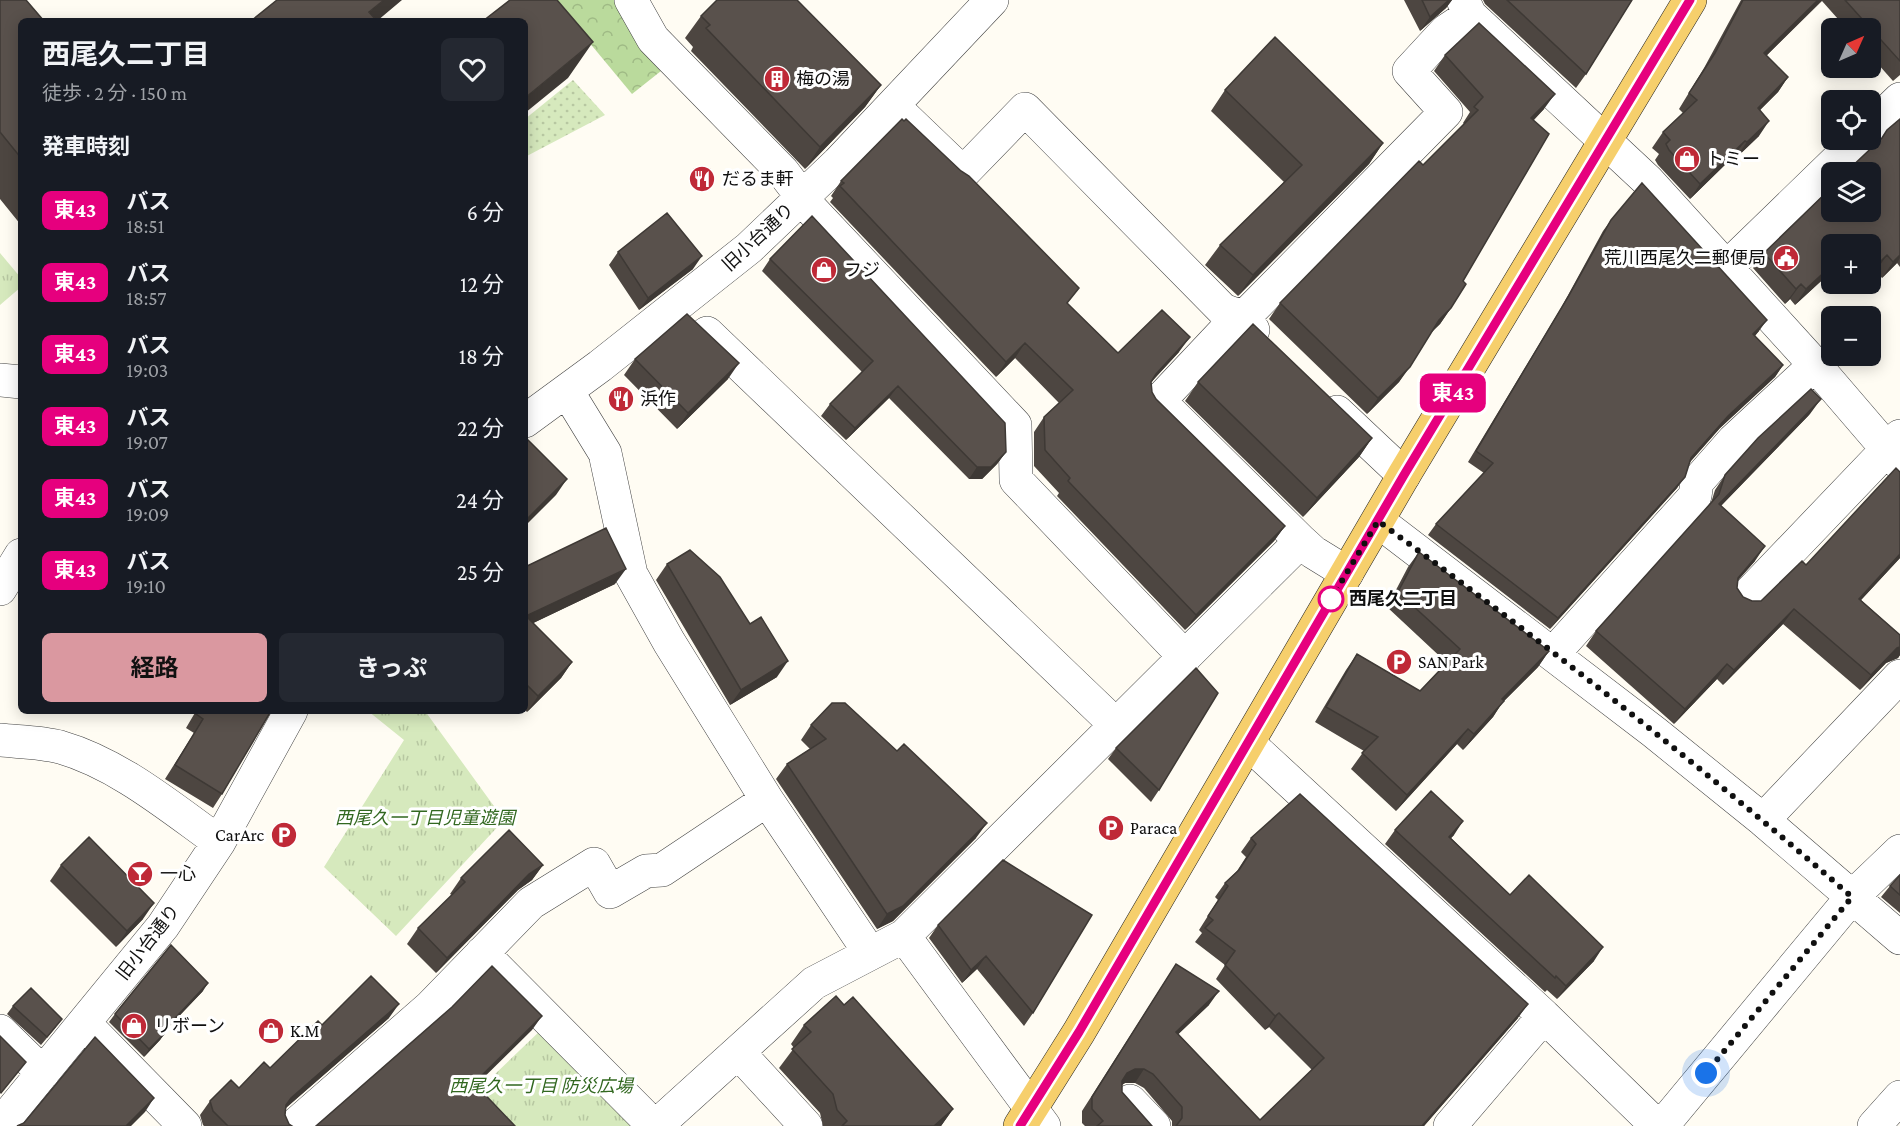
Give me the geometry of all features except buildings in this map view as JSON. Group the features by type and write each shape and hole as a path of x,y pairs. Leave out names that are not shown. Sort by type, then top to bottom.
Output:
{"main road":[{"path":"1032,1120 1404,475 1690,0"}],"street":[{"path":"631,0 652,39 802,195 812,210 1015,425 1016,480 1185,657"},
{"name":"旧小台通り","path":"528,419 567,391 749,248 893,106 992,0"},
{"path":"1347,573 1313,552 1159,401 1239,316 1250,311 1446,112 1409,71 1467,7 1648,181 1895,450 1745,598"},
{"path":"893,106 963,173 1025,109 1222,310 1239,316 1273,350"},
{"path":"1726,268 1848,150"},
{"path":"678,305 1117,726"},
{"path":"1553,654 1695,496 1697,482 1734,440 1815,365"},
{"path":"0,380 18,382"},
{"path":"567,391 605,453 632,574 669,642 767,800 870,953"},
{"path":"1316,391 1404,475"},
{"path":"1378,521 1553,654 1763,819 1900,938"},
{"path":"482,953 655,1126 814,983 903,936 1301,541"},
{"path":"0,589 18,560"},
{"path":"1763,819 1900,676"},
{"name":"旧小台通り","path":"0,1125 163,926 219,842 289,714"},
{"path":"0,740 57,746 93,758 147,791 219,842"},
{"path":"1248,742 1544,1016 1657,1126"},
{"path":"294,1126 430,1006 531,903 594,864 610,892 646,871 662,870 767,800"},
{"path":"1662,1126 1852,897 1900,851"},
{"path":"903,936 1032,1120"},
{"path":"1450,1126 1544,1016"},
{"path":"84,1023 185,1126"},
{"path":"0,1031 43,1073"},
{"path":"738,1052 806,1126"},
{"path":"1874,1126 1900,1097"},
{"path":"1130,1101 1154,1126"}],"green space":[{"path":"554,0 619,0 661,71 632,94"},
{"path":"573,80 605,115 528,155 528,117"},
{"path":"0,253 18,274 18,290 0,305"},
{"name":"西尾久一丁目児童遊園","path":"372,714 427,714 504,820 396,936 324,867 404,740"},
{"name":"西尾久一丁目 防災広場","path":"542,1029 631,1126 500,1126 471,1097"}],"bus line":[{"name":"東43","path":"1020,1126 1079,1032 1404,475 1690,0"}],"place":[{"name":"梅の湯","path":"777,79"},
{"name":"トミー","path":"1687,159"},
{"name":"だるま軒","path":"702,179"},
{"name":"荒川西尾久二郵便局","path":"1786,258"},
{"name":"フジ","path":"824,270"},
{"name":"浜作","path":"621,399"},
{"name":"西尾久二丁目","path":"1331,599"},
{"name":"SAN Park","path":"1399,662"},
{"name":"Paraca","path":"1111,828"},
{"name":"CarArc","path":"284,835"},
{"name":"一心","path":"140,874"},
{"name":"リボーン","path":"134,1026"},
{"name":"K.M","path":"271,1031"}],"route":[{"path":"1331,599 1378,521 1654,732 1763,819 1852,897 1706,1073"}]}
